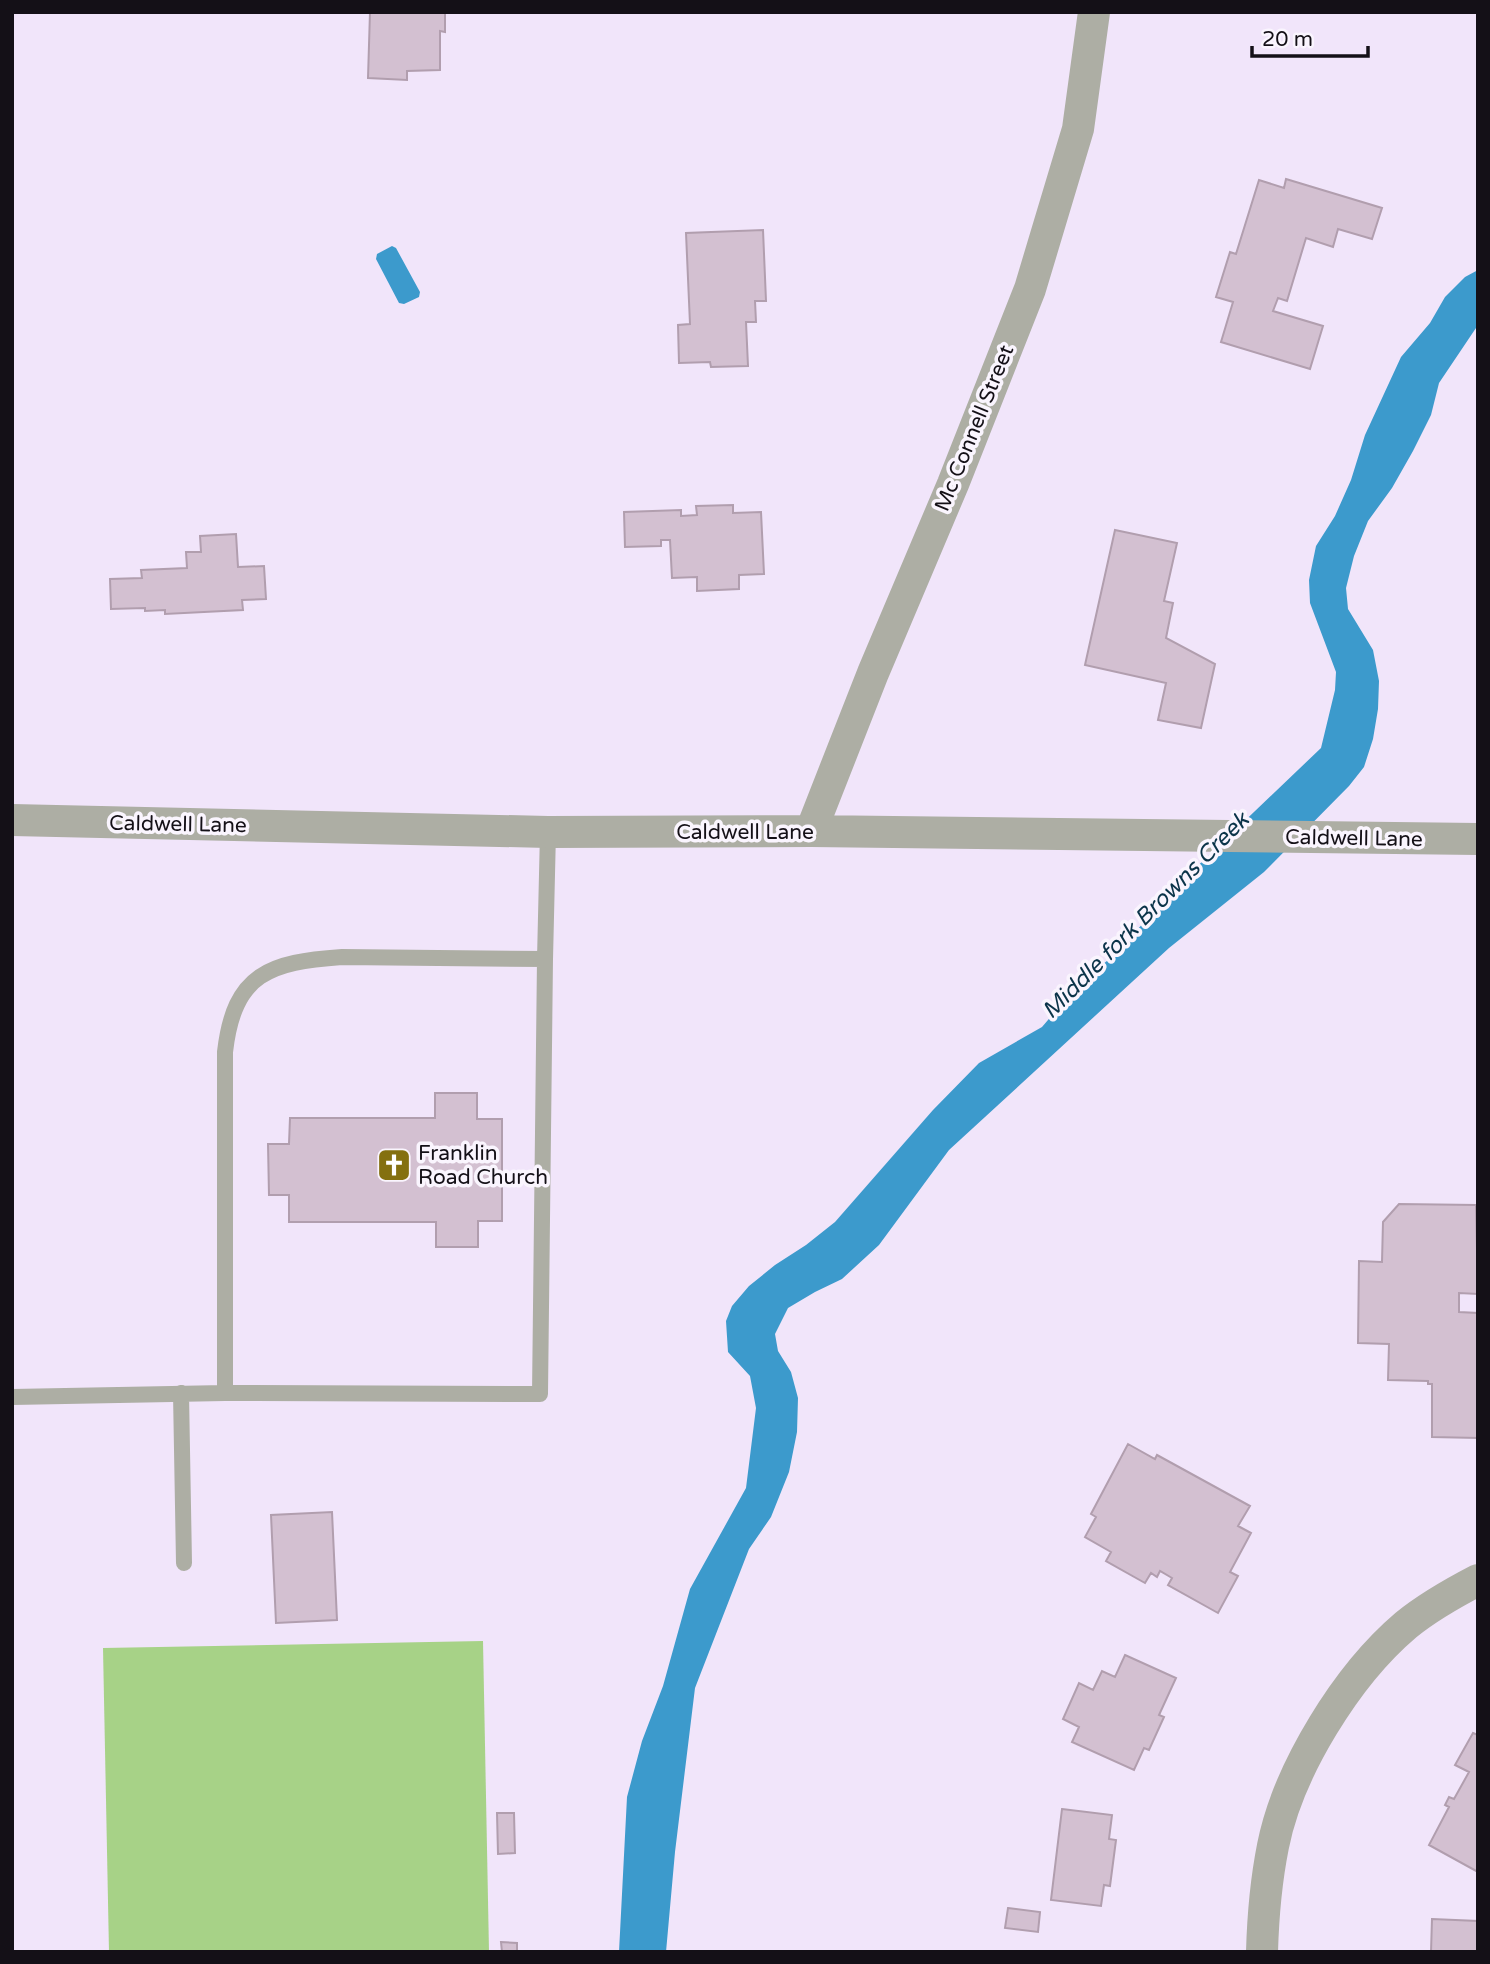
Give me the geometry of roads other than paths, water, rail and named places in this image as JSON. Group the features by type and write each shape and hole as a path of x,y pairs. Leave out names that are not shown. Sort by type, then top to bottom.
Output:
{"street":[{"name":"Mc Connell Street","path":"811,831 1030,289 1078,129 1094,12"},
{"name":"Caldwell Lane","path":"12,820 548,832 811,831 1478,839"},
{"path":"1262,1952 1263,1918 1273,1844 1292,1787 1318,1737 1347,1689 1396,1635 1433,1605 1478,1580"}],"lane":[{"path":"12,1397 225,1392 540,1394 548,832"},
{"path":"225,1392 225,1052 232,1017 248,985 263,974 285,965 342,957 545,960"},
{"path":"181,1393 184,1563"}],"water":[{"path":"392,246 396,248 420,292 419,297 404,304 399,303 376,259 377,254"},
{"path":"1478,270 1478,325 1439,383 1431,415 1413,451 1392,488 1368,521 1354,556 1346,588 1348,609 1373,650 1379,681 1373,739 1364,767 1349,786 1264,872 1169,948 949,1150 879,1245 842,1279 788,1308 775,1334 778,1351 791,1372 798,1398 797,1432 789,1472 771,1517 749,1549 695,1688 666,1952 619,1952 627,1797 642,1741 663,1686 690,1589 746,1488 756,1408 750,1376 728,1352 726,1321 732,1306 749,1286 835,1222 933,1110 979,1063 1042,1027 1084,978 1111,958 1185,878 1321,748 1335,690 1336,672 1310,603 1309,580 1316,546 1335,516 1351,480 1365,435 1401,357 1430,323 1445,297 1465,277"}],"place":[{"name":"Franklin Road Church","path":"394,1165"}],"water label":[{"name":"Middle fork Browns Creek","path":"1145,915"}]}
